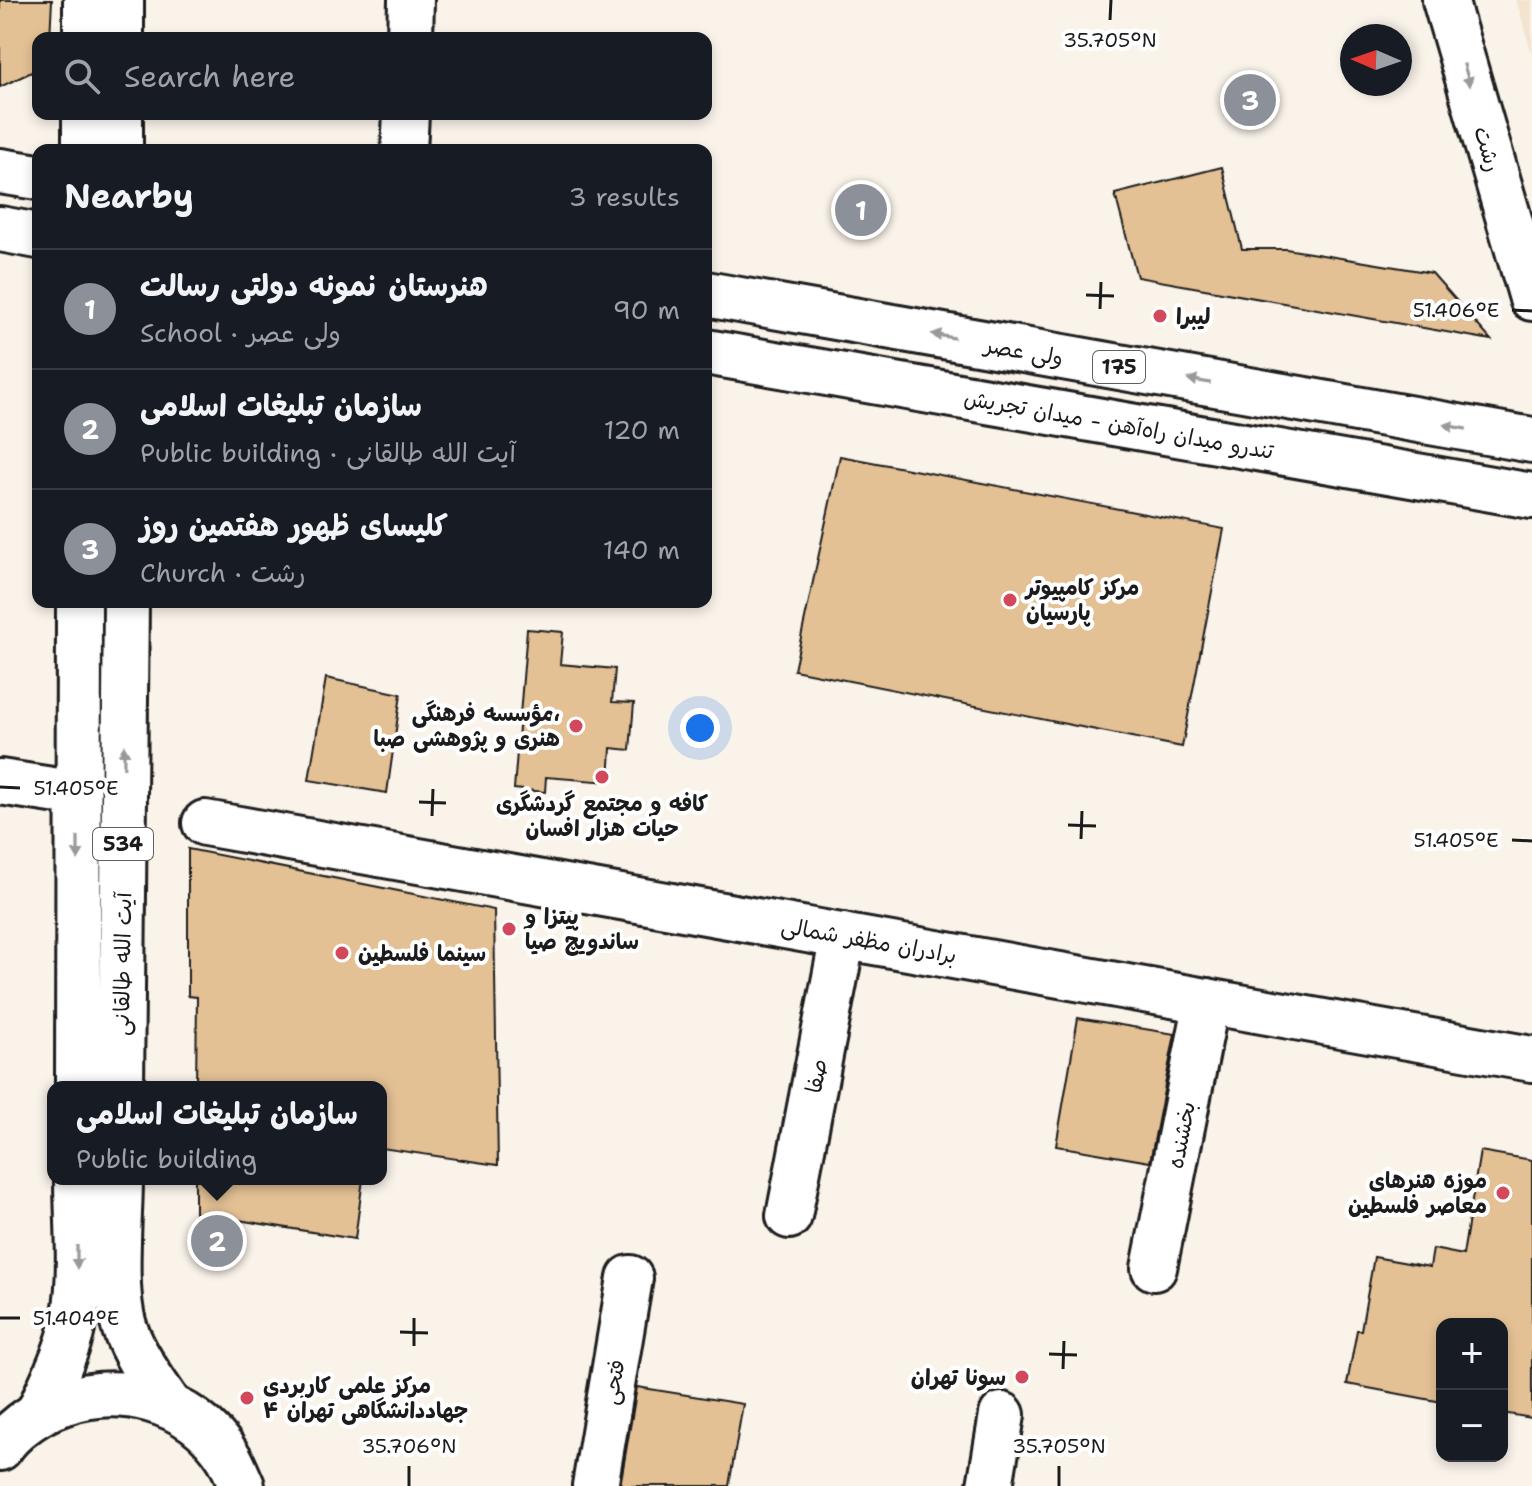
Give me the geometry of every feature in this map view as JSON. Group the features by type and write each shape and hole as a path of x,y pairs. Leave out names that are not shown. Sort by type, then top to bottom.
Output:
{"main road":[{"path":"86,0 86,32"},
{"path":"121,0 121,32"},
{"path":"410,32 411,0"},
{"name":"رشت","path":"1445,0 1532,298"},
{"path":"85,120 85,144"},
{"path":"120,120 120,144"},
{"path":"404,144 406,120"},
{"path":"0,171 32,176"},
{"path":"0,229 32,235"},
{"name":"ولی عصر","path":"712,295 1532,440"},
{"name":"تندرو میدان راه‌آهن - میدان تجریش","path":"712,353 1532,496"},
{"name":"آیت الله طالقانی","path":"78,1081 79,608"},
{"name":"آیت الله طالقانی","path":"121,1081 126,608"},
{"path":"0,782 78,794"},
{"name":"برادران مظفر شمالی","path":"205,823 1532,1059"},
{"name":"صفا","path":"789,1216 843,936"},
{"name":"بخشنده","path":"1154,1268 1207,1001"},
{"path":"39,1412 65,1354 72,1330 77,1290 77,1185"},
{"path":"120,1185 119,1289 124,1327 138,1357 169,1405"},
{"name":"فتحی","path":"595,1486 630,1278"},
{"path":"0,1448 4,1441 39,1412 70,1399 103,1393 137,1395 169,1405 203,1427 229,1458 242,1486"},
{"path":"990,1486 1002,1415"}],"shaded area":[{"path":"1516,0 1532,0 1532,54"}],"building":[{"path":"0,0 52,0 50,32 32,32 32,72 0,87"},
{"path":"1222,167 1242,249 1286,249 1432,273 1491,340 1137,277 1115,194"},
{"name":"مرکز کامپیوتر پارسیان","path":"840,456 1224,529 1182,747 794,670"},
{"name":"مؤسسه فرهنگی، هنری و پژوهشی صبا","path":"527,629 563,632 560,664 615,669 612,702 634,703 630,750 611,748 609,782 546,777 545,792 514,789"},
{"path":"326,678 401,694 387,793 309,780"},
{"name":"سینما فلسطین","path":"188,849 494,910 498,1165 387,1149 387,1081 196,1081 197,997 188,996"},
{"path":"1078,1018 1175,1034 1150,1162 1056,1146"},
{"path":"1480,1151 1532,1160 1532,1418 1508,1414 1508,1318 1436,1318 1436,1401 1347,1384 1357,1330 1361,1330 1374,1257 1430,1267 1433,1249 1463,1255"},
{"path":"195,1185 362,1185 355,1239 195,1213"},
{"path":"637,1387 743,1404 729,1486 620,1486"}],"place":[{"name":"کلیسای ظهور هفتمین روز","path":"1250,100"},
{"name":"هنرستان نمونه دولتی رسالت","path":"861,210"},
{"name":"لیبرا","path":"1160,316"},
{"name":"مرکز کامپیوتر پارسیان","path":"1010,600"},
{"name":"مؤسسه فرهنگی، هنری و پژوهشی صبا","path":"576,726"},
{"name":"کافه و مجتمع گردشگری حیات هزار افسان","path":"602,777"},
{"name":"پیتزا و ساندویچ صیا","path":"509,929"},
{"name":"سینما فلسطین","path":"342,953"},
{"name":"موزه هنرهای معاصر فلسطین","path":"1503,1193"},
{"name":"سازمان تبلیغات اسلامی","path":"217,1241"},
{"name":"سونا تهران","path":"1022,1377"},
{"name":"مرکز علمی کاربردی جهاددانشگاهی تهران ۴","path":"247,1398"}]}
